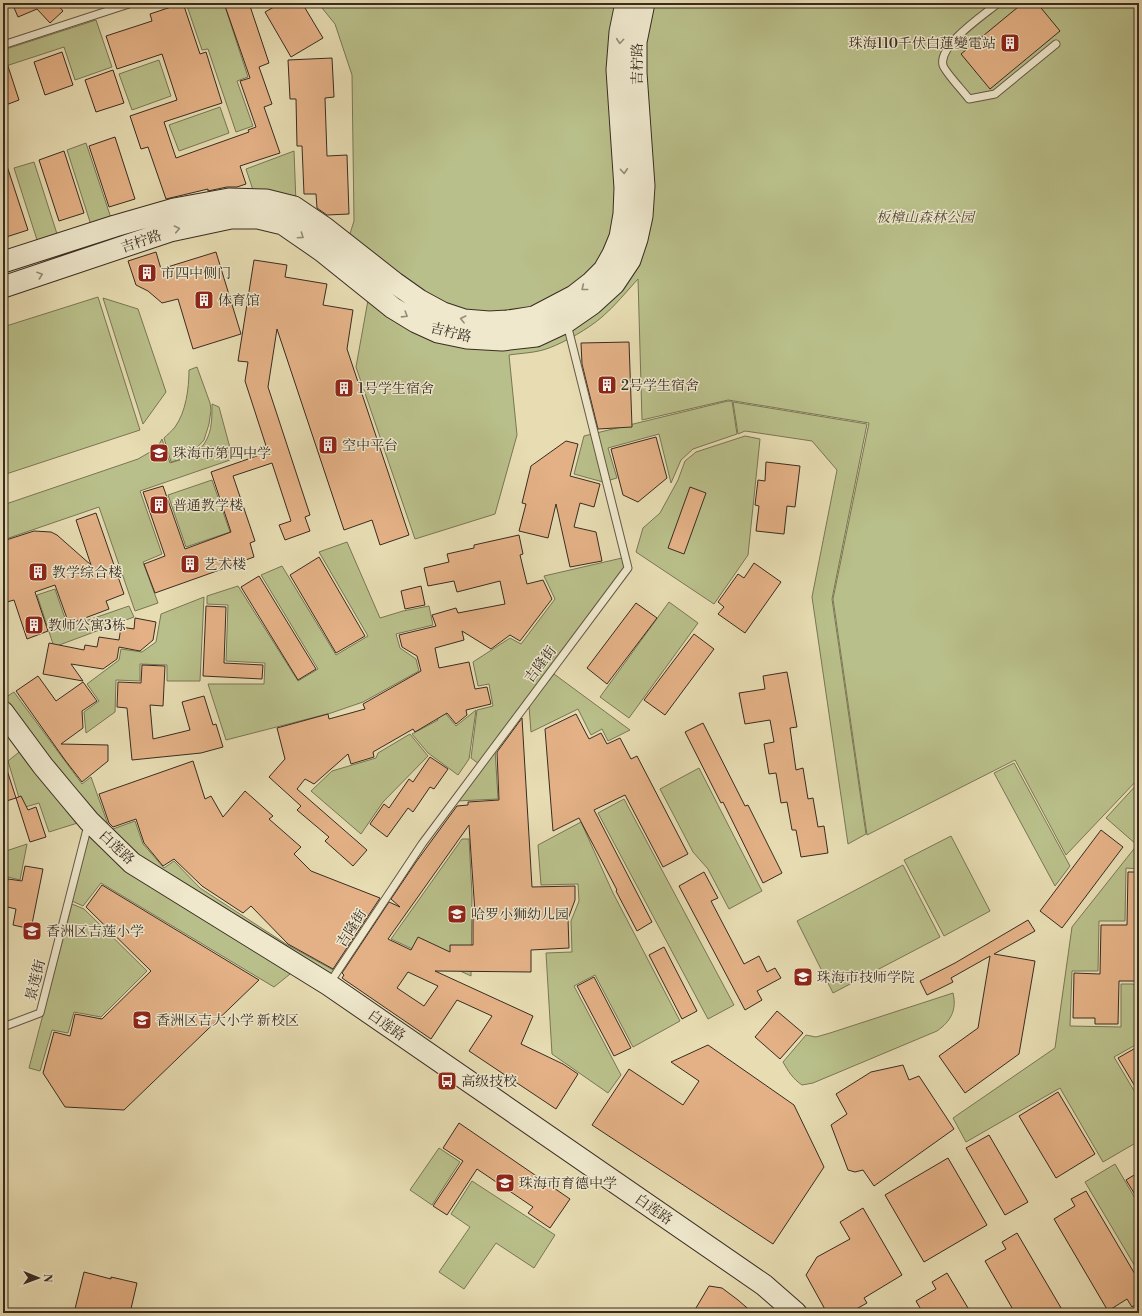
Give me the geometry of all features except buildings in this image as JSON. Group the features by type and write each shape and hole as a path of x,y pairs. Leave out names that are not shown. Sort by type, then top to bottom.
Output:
{"main road":[{"name":"吉柠路","path":"3,262 115,226 174,209 229,199 266,200 294,207 325,228 419,300 444,313 464,320 489,322 534,317 574,296 592,282 604,270 620,237 624,214 625,188 617,70 620,32 626,3"},
{"name":"吉柠路","path":"3,287 170,231 231,218 258,218 283,224 322,251 393,308 416,322 438,332 467,338 502,340 536,336 566,322 592,304 614,284 630,260 637,239 642,216 644,186 636,73 636,42 644,3"},
{"name":"白莲路","path":"3,712 43,766 89,821 132,863 329,985 764,1285 796,1313"}],"lane":[{"path":"3,45 132,3"},
{"path":"998,3 952,41 943,55 943,66 969,99 995,94 1056,44"},
{"name":"吉隆街","path":"329,985 422,844 628,568 566,322"},
{"name":"景莲街","path":"3,1027 40,1013 89,821"}],"green space":[{"path":"186,3 224,3 248,77 237,81 253,126 236,132 208,49 202,50"},
{"name":"板樟山森林公园","path":"318,3 1139,3 1139,778 1066,855 1015,760 867,835 833,599 869,423 728,400 642,420 638,279 607,313 576,335 544,350 509,355 517,435 495,514 415,539 356,367 370,289 340,265 354,221 352,75 335,24"},
{"path":"96,20 112,67 75,80 64,47 3,67 3,50"},
{"path":"159,60 171,96 132,110 119,74"},
{"path":"220,107 229,133 179,151 169,125"},
{"path":"86,143 111,218 91,225 67,150"},
{"path":"294,151 296,203 255,196 246,169"},
{"path":"34,162 58,237 38,243 14,168"},
{"path":"98,297 140,430 3,475 3,327"},
{"path":"103,298 138,309 166,392 143,424"},
{"path":"197,367 210,403 211,410 209,424 204,440 189,456 197,452 207,439 211,423 212,404 219,407 233,459 140,491 162,554 143,562 158,603 135,611 99,507 3,540 3,505 138,459 157,448 162,439 170,463 189,457 171,462 164,438 179,421 186,400 189,370"},
{"path":"732,401 737,434 693,449 681,460 671,483 659,434 608,448 617,478 603,482 574,474 584,436"},
{"path":"733,402 867,424 832,599 866,834 848,844 812,597 837,470 812,441 745,431 738,434"},
{"path":"745,436 760,439 748,555 714,604 636,552 643,528 660,513 678,480 685,461 696,452"},
{"path":"212,480 230,532 186,547 168,495"},
{"path":"347,542 380,618 403,611 429,606 433,625 396,634 400,648 416,659 419,671 363,702 331,713 226,740 208,684 264,684 265,663 226,661 228,605 207,604 207,596 238,586 298,681 318,669 261,575 282,566 336,655 368,636 319,552"},
{"path":"622,558 624,568 479,764 471,758 477,710 493,706 489,684 478,686 473,662 510,638 521,644 555,599 544,576"},
{"path":"55,589 68,627 129,606 134,617 54,647 37,595"},
{"path":"204,597 200,681 167,681 167,665 140,664 140,681 116,680 115,712 86,733 84,712 99,701 87,684 119,660 121,649 142,652 156,642 161,614"},
{"path":"669,602 698,623 629,718 600,697"},
{"path":"554,674 630,730 608,741 602,729 591,735 578,709 531,732 529,706"},
{"path":"14,692 82,784 91,777 110,830 135,821 143,844 164,868 174,861 200,888 286,944 335,971 328,982 133,861 3,708 3,699"},
{"path":"432,697 456,726 476,710 469,759 458,775 428,753 412,734 438,720 426,700"},
{"path":"410,734 428,756 383,802 361,834 311,791 332,771 376,758 378,753"},
{"path":"23,749 84,821 49,832 39,803 22,808 8,761"},
{"path":"495,749 498,799 457,801"},
{"path":"1014,763 1070,866 1055,886 994,773"},
{"path":"699,768 762,891 729,909 708,869 693,852 660,789"},
{"path":"1139,782 1139,869 1126,868 1125,921 1099,921 1098,971 1072,971 1070,1026 1121,1027 1121,984 1133,984 1139,990 1139,1043 1114,1057 1139,1099 1139,1141 1103,1162 1060,1088 966,1142 953,1118 1055,1048 1072,927 1137,845 1106,818"},
{"path":"624,799 734,1005 708,1019 598,813"},
{"path":"581,822 613,893 680,1021 633,1047 595,975 574,986 621,1075 608,1093 552,1054 546,953 572,952 571,921 579,901 578,884 541,885 538,845"},
{"path":"90,828 295,970 274,987 101,883 83,906 72,901"},
{"path":"951,836 990,911 944,936 904,860"},
{"path":"462,839 469,839 472,894 471,976 391,939"},
{"path":"27,844 20,880 8,877 5,890 3,890 3,852"},
{"path":"903,865 940,937 833,993 797,921"},
{"path":"72,904 84,909 147,971 101,1017 74,1012 68,1033 52,1030 40,1071 29,1068"},
{"path":"953,993 954,1005 952,1015 937,1031 813,1083 802,1085 791,1075 783,1062 806,1035 816,1037 830,1033"},
{"path":"439,1148 460,1162 432,1205 410,1190"},
{"path":"1115,1164 1139,1205 1139,1273 1085,1182"},
{"path":"472,1181 555,1235 534,1268 496,1243 464,1289 439,1272 470,1227 451,1214"}],"place":[{"name":"珠海110千伏白蓮變電站","path":"1010,43"},
{"name":"市四中侧门","path":"147,273"},
{"name":"体育馆","path":"204,300"},
{"name":"2号学生宿舍","path":"607,385"},
{"name":"1号学生宿舍","path":"344,388"},
{"name":"空中平台","path":"328,445"},
{"name":"珠海市第四中学","path":"159,453"},
{"name":"普通教学楼","path":"159,505"},
{"name":"艺术楼","path":"190,564"},
{"name":"教学综合楼","path":"38,572"},
{"name":"教师公寓3栋","path":"34,625"},
{"name":"哈罗小狮幼儿园","path":"457,914"},
{"name":"香洲区吉莲小学","path":"32,931"},
{"name":"珠海市技师学院","path":"803,977"},
{"name":"香洲区吉大小学 新校区","path":"142,1020"},
{"name":"高级技校","path":"447,1081"},
{"name":"珠海市育德中学","path":"505,1183"}]}
